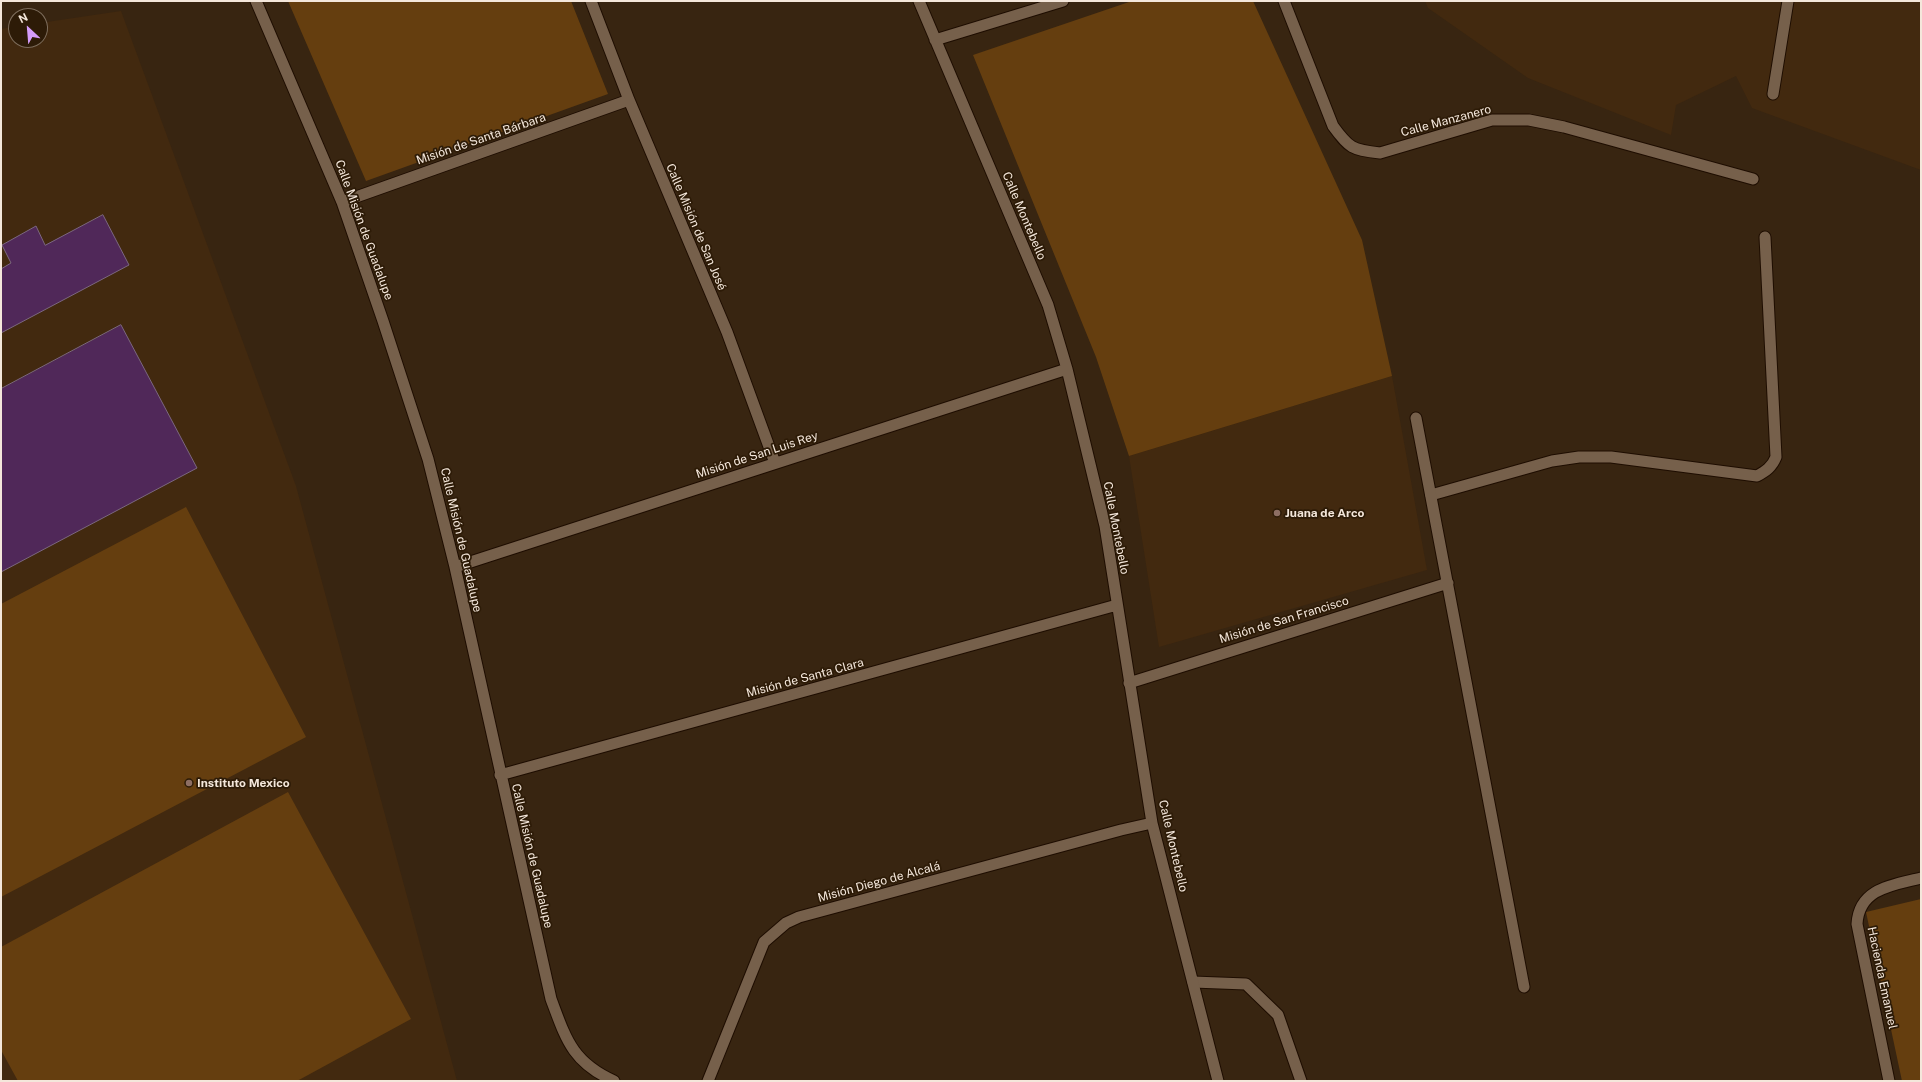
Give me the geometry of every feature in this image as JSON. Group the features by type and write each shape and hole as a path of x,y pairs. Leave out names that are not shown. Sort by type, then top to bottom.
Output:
{"street":[{"name":"Calle Misión de Guadalupe","path":"256,1 342,202 428,459 455,566 500,775 551,999 567,1042 581,1059 598,1074 614,1081"},
{"name":"Calle Misión de San José","path":"591,1 629,100 727,332 775,463"},
{"name":"Calle Montebello","path":"919,1 1048,305 1067,369 1105,526 1152,823 1218,1081"},
{"path":"935,40 1063,1"},
{"name":"Calle Manzanero","path":"1284,1 1332,126 1346,144 1362,151 1380,153 1492,120 1529,120 1564,127 1753,179"},
{"path":"1773,94 1788,1"},
{"name":"Misión de Santa Bárbara","path":"342,202 629,100"},
{"path":"1432,495 1552,461 1580,457 1611,457 1757,476 1767,471 1773,464 1776,457 1765,237"},
{"name":"Misión de San Luis Rey","path":"455,566 1067,369"},
{"path":"1416,418 1432,495 1524,987"},
{"name":"Misión de San Francisco","path":"1129,683 1448,583"},
{"name":"Misión de Santa Clara","path":"500,775 1117,605"},
{"name":"Misión Diego de Alcalá","path":"708,1081 764,942 786,923 814,912 1113,832 1152,823"},
{"name":"Hacienda Emanuel","path":"1890,1081 1857,924 1858,915 1862,905 1880,888 1921,878"},
{"path":"1193,982 1246,984 1278,1015 1301,1081"}],"shaded area":[{"path":"288,1 571,1 608,94 366,181"},
{"path":"1132,1 1253,1 1362,240 1392,376 1129,456 1096,357 973,55"},
{"path":"1425,1 1921,1 1921,170 1752,108 1736,76 1676,105 1671,135 1528,78 1428,8"},
{"name":"Instituto Mexico","path":"121,11 296,486 457,1081 1,1081 1,29 8,28 8,48 48,48 48,22"},
{"name":"Juana de Arco","path":"1392,376 1427,570 1159,647 1129,456"},
{"path":"186,507 306,737 1,897 1,604"},
{"path":"288,792 411,1019 297,1081 18,1081 1,1050 1,947"},
{"path":"1921,899 1921,1081 1902,1081 1866,912"}],"building":[{"path":"103,215 129,265 1,333 1,269 11,263 2,245 36,226 45,245"},
{"path":"121,325 197,468 1,572 1,389"}],"place":[{"name":"Juana de Arco","path":"1277,513"},
{"name":"Instituto Mexico","path":"189,783"}]}
